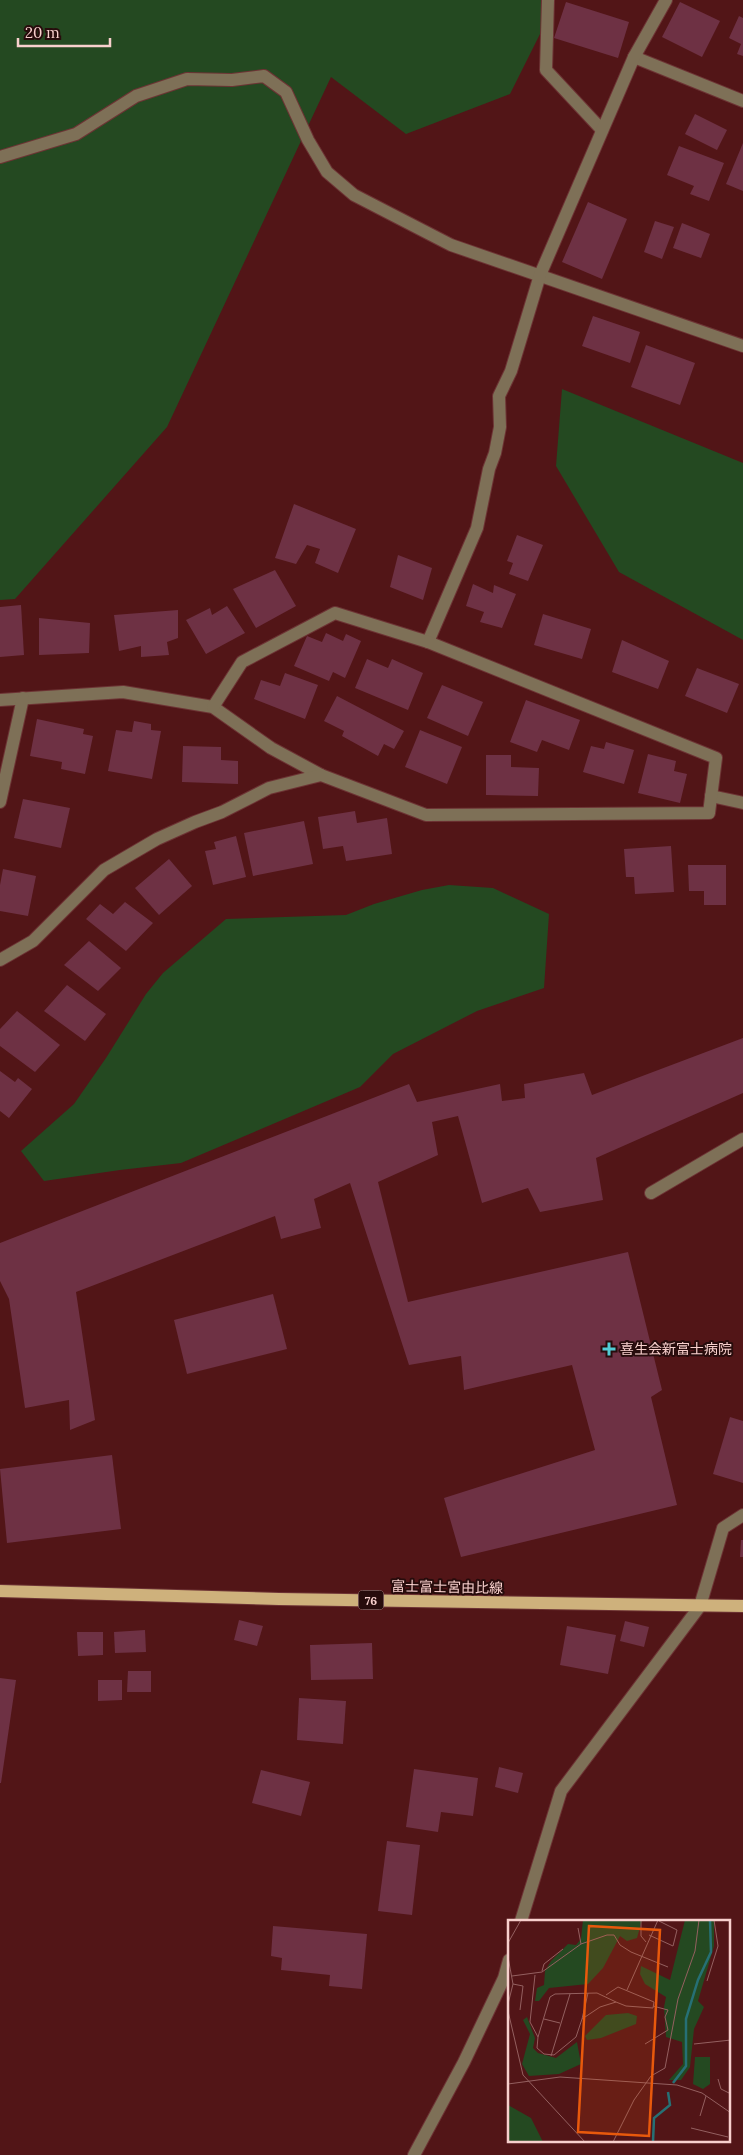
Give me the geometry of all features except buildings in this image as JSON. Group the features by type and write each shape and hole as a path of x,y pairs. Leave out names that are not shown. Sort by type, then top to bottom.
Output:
{"main road":[{"name":"富士富士宮由比線","path":"0,1591 743,1606"}],"street":[{"path":"548,0 546,70 602,130"},
{"path":"428,642 477,528 489,469 496,453 500,427 499,396 511,371 540,275 634,57 666,0"},
{"path":"634,57 743,100"},
{"path":"0,157 11,156 76,134 136,96 187,79 232,80 264,76 286,92 308,140 327,172 354,195 451,245 743,346"},
{"path":"0,700 123,692 213,707 271,748 321,775 426,815 709,813 716,758 428,642 336,613 242,662 213,707"},
{"path":"0,802 23,698"},
{"path":"0,960 33,941 104,870 157,839 194,822 222,812 269,788 321,775"},
{"path":"711,796 743,803"},
{"path":"651,1193 743,1139"},
{"path":"521,1920 561,1791 700,1606 723,1528 743,1515"},
{"path":"414,2155 464,2062 504,1978 508,1964"}],"green space":[{"path":"0,0 550,0 549,16 510,94 406,134 331,77 167,427 15,599 0,600"},
{"path":"562,389 743,463 743,640 619,572 556,466"},
{"path":"449,885 493,888 549,914 544,988 477,1011 393,1054 360,1087 181,1163 44,1181 21,1151 74,1104 106,1058 146,994 163,973 226,919 346,915 374,904 422,890"}],"place":[{"name":"喜生会新富士病院","path":"609,1349"}]}
